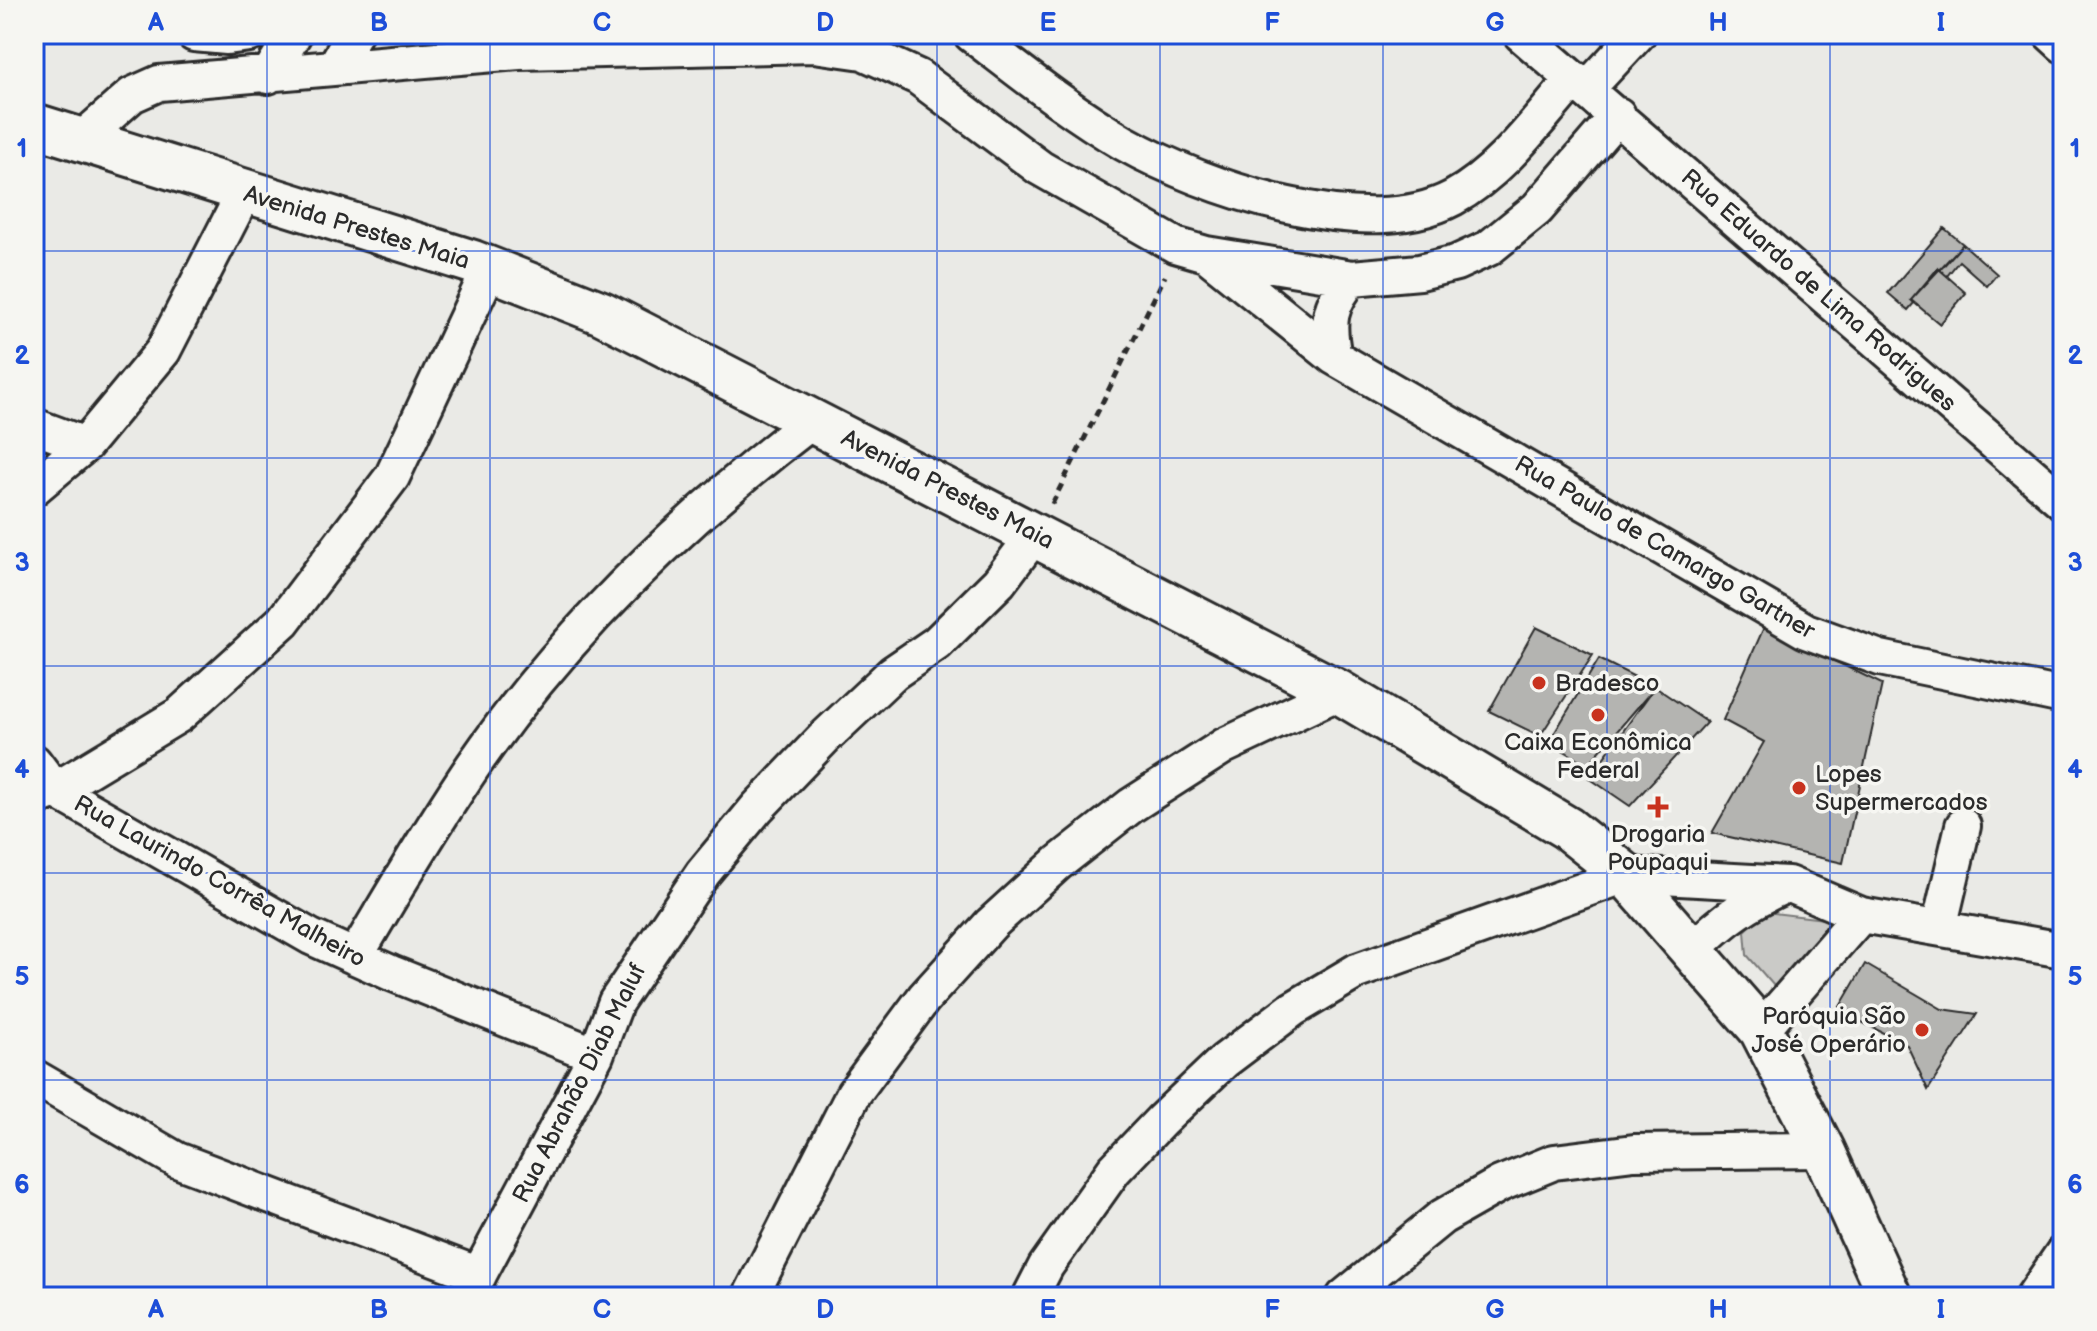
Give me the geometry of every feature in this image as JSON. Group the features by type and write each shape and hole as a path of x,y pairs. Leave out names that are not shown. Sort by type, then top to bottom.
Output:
{"main road":[{"name":"Avenida Prestes Maia","path":"34,125 490,268 602,313 1036,533 1339,692 1567,828 1626,875 1694,949 1761,1030 1823,1150 1890,1297"}],"street":[{"path":"194,34 227,37 250,34"},
{"path":"268,76 294,34"},
{"path":"334,68 354,34"},
{"path":"971,34 1068,108 1165,164 1311,211 1378,217 1413,214 1454,197 1497,164 1580,84 1638,34"},
{"name":"Rua Eduardo de Lima Rodrigues","path":"1521,34 2063,502"},
{"path":"2051,34 2063,45"},
{"path":"82,139 132,95 159,83 683,40 814,45 863,52 918,77 1040,168 1190,250 1352,278 1420,272 1456,263 1489,248 1537,209 1618,115"},
{"path":"34,488 85,445 163,351 244,193"},
{"name":"Rua Paulo de Camargo Gartner","path":"1190,250 1334,357 1806,631 1880,658 2063,696"},
{"path":"45,794 179,715 283,621 392,477 490,268"},
{"path":"1334,357 1328,326 1330,309 1352,278"},
{"path":"355,957 413,857 475,763 547,670 672,538 812,421"},
{"path":"34,426 85,445"},
{"name":"Rua Abrahão Diab Maluf","path":"473,1286 596,1055 616,1002 656,937 757,808 825,737 893,673 937,643 999,582 1036,533"},
{"path":"750,1297 854,1093 924,998 991,924 1058,863 1132,805 1224,746 1339,692"},
{"name":"Rua Laurindo Corrêa Malheiro","path":"34,762 45,794 355,957 596,1055"},
{"path":"1939,928 1963,826"},
{"path":"1030,1297 1046,1266 1114,1170 1224,1061 1293,1009 1357,971 1626,875 1788,884 1861,915 2063,950"},
{"path":"1694,949 1723,920 1750,901 1788,884"},
{"path":"1761,1030 1861,915"},
{"path":"34,1077 177,1160 473,1286"},
{"path":"1344,1297 1442,1217 1500,1184 1554,1162 1634,1152 1823,1150"},
{"path":"2033,1297 2063,1253"}],"path":[{"path":"1036,533 1160,290 1190,250"}],"shaded area":[{"path":"1765,912 1841,921 1774,986 1747,955 1745,931"}],"building":[{"path":"1944,228 1963,244 1911,300 1914,303 1908,310 1888,293"},
{"path":"1963,244 1997,274 1987,286 1959,261 1947,276 1940,270"},
{"path":"1938,268 1966,293 1940,324 1911,300"},
{"name":"Bradesco","path":"1536,627 1593,655 1540,736 1489,711"},
{"name":"Lopes Supermercados","path":"1764,627 1882,684 1843,863 1712,833 1764,742 1723,720"},
{"name":"Caixa Econômica Federal","path":"1599,659 1655,687 1588,765 1549,742"},
{"path":"1655,687 1707,722 1630,806 1589,778"},
{"name":"Paróquia São José Operário","path":"1865,964 1942,1009 1977,1014 1928,1090 1907,1045 1838,1010"},
{"path":"2063,1279 2063,1297 2052,1297"}],"place":[{"name":"Bradesco","path":"1539,683"},
{"name":"Caixa Econômica Federal","path":"1598,715"},
{"name":"Lopes Supermercados","path":"1799,788"},
{"name":"Drogaria Poupaqui","path":"1658,807"},
{"name":"Paróquia São José Operário","path":"1922,1030"}]}
